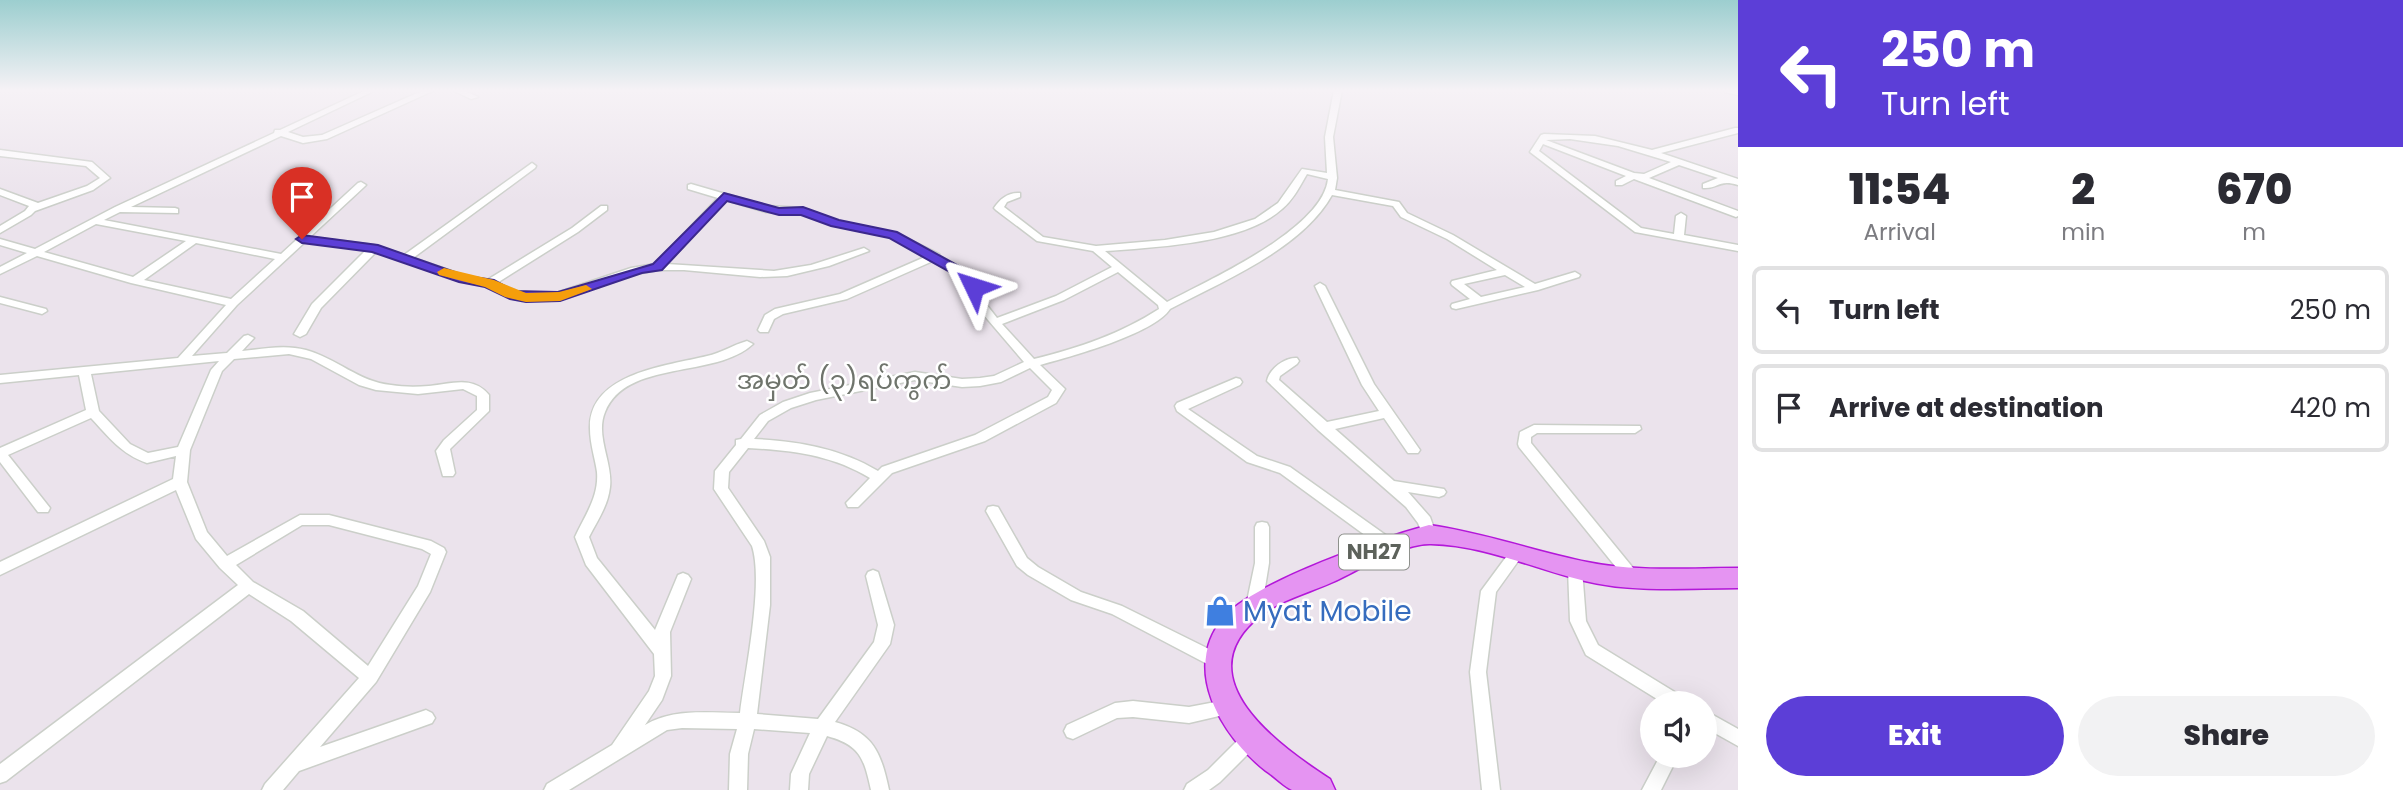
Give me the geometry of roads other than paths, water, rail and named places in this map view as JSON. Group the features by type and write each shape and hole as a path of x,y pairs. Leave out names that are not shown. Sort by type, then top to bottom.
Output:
{"highway":[{"name":"NH27","path":"1217,661 1220,644 1236,621 1254,606 1388,545 1429,534 1476,541 1575,569 1633,578 1738,578"},
{"path":"1217,661 1226,708 1251,739 1319,790"}],"street":[{"path":"0,271 118,209 289,127"},
{"path":"278,132 303,140 324,137 347,127"},
{"path":"738,790 739,754 747,724 762,605 763,557 759,545 722,489 722,471 741,443 764,418 787,405 814,396 915,376 962,383 997,379 1031,363 1089,349 1137,329 1166,307 1280,242 1319,211 1330,192 1332,177 1328,138 1330,127"},
{"path":"1650,153 1738,130"},
{"path":"1738,182 1606,139 1579,135 1544,137 1534,152 1638,230 1738,248"},
{"path":"1542,141 1737,215"},
{"path":"0,153 89,164 106,178 90,188 34,208 0,230"},
{"path":"1619,183 1634,176 1645,177 1676,162"},
{"path":"405,258 532,166"},
{"path":"1017,195 1004,200 999,208 1030,233 1050,243 1096,249 1198,239 1275,211 1295,191 1305,171 1332,177"},
{"path":"1706,186 1726,178"},
{"path":"182,360 233,303 361,185"},
{"path":"691,187 779,212 803,211 835,223 893,235 934,256 970,278 981,305 995,323 1059,389 1052,400 980,438 887,470 853,503"},
{"path":"0,192 35,205 34,208"},
{"path":"1330,192 1396,205 1404,215 1450,237 1534,288"},
{"path":"658,267 724,197"},
{"path":"489,283 575,230 604,208"},
{"path":"118,209 175,211"},
{"path":"1679,237 1681,216"},
{"path":"94,221 283,257"},
{"path":"302,239 374,248 464,279 489,283 510,294 526,298 560,296 640,270 658,267 760,274 804,272 864,251"},
{"path":"135,281 193,241"},
{"path":"0,242 135,281 233,303"},
{"path":"300,334 316,306 374,248"},
{"path":"1096,249 1166,307"},
{"path":"764,330 769,317 779,310 844,297 934,256"},
{"path":"995,323 1060,298 1119,268"},
{"path":"1479,301 1456,284 1507,271"},
{"path":"1456,306 1534,288 1575,275"},
{"path":"1320,286 1368,385 1413,450"},
{"path":"0,300 43,311"},
{"path":"248,338 217,370 183,450 180,482 201,535 225,564 248,586 297,616 370,677"},
{"path":"664,654 591,561 582,537 589,521 600,509 604,478 597,419 610,395 622,387 671,365 726,355 747,344"},
{"path":"0,379 234,355 306,352 359,380 387,389 427,390 461,384 475,387 482,395 483,411 446,442 443,451 448,462 448,474"},
{"path":"1293,361 1272,378 1418,512 1429,534"},
{"path":"84,370 93,412 134,454 154,458 183,450"},
{"path":"1236,382 1200,395 1181,406 1183,411 1240,452 1285,470 1388,545"},
{"path":"43,508 0,453 93,412"},
{"path":"1323,427 1387,413"},
{"path":"1633,578 1524,444 1525,435 1534,429 1635,429"},
{"path":"741,443 820,452 858,463 878,477"},
{"path":"0,569 180,482"},
{"path":"1390,485 1439,492"},
{"path":"993,511 1022,562 1033,570 1076,596 1117,610 1217,661"},
{"path":"225,564 300,520 329,520 415,541 439,552 425,589 370,677 271,790"},
{"path":"1254,606 1262,563 1262,527"},
{"path":"1491,790 1478,673 1489,591 1517,553"},
{"path":"1575,569 1578,621 1592,650 1660,691"},
{"path":"799,790 800,774 823,726 882,644 886,625 873,576"},
{"path":"616,754 656,695 663,676 662,632 682,579"},
{"path":"0,775 248,586"},
{"path":"1073,731 1115,711 1133,709 1189,715 1226,708"},
{"path":"294,764 426,718"},
{"path":"553,790 664,723 682,720 823,726 860,742 873,759 880,790"},
{"path":"1717,726 1738,738"},
{"path":"1193,790 1214,776 1251,739"},
{"path":"1651,790 1663,768"}],"place":[{"name":"Myat Mobile","path":"1220,611"}],"district":[{"name":"အမှတ် (၃)ရပ်ကွက်","path":"844,380"}]}
